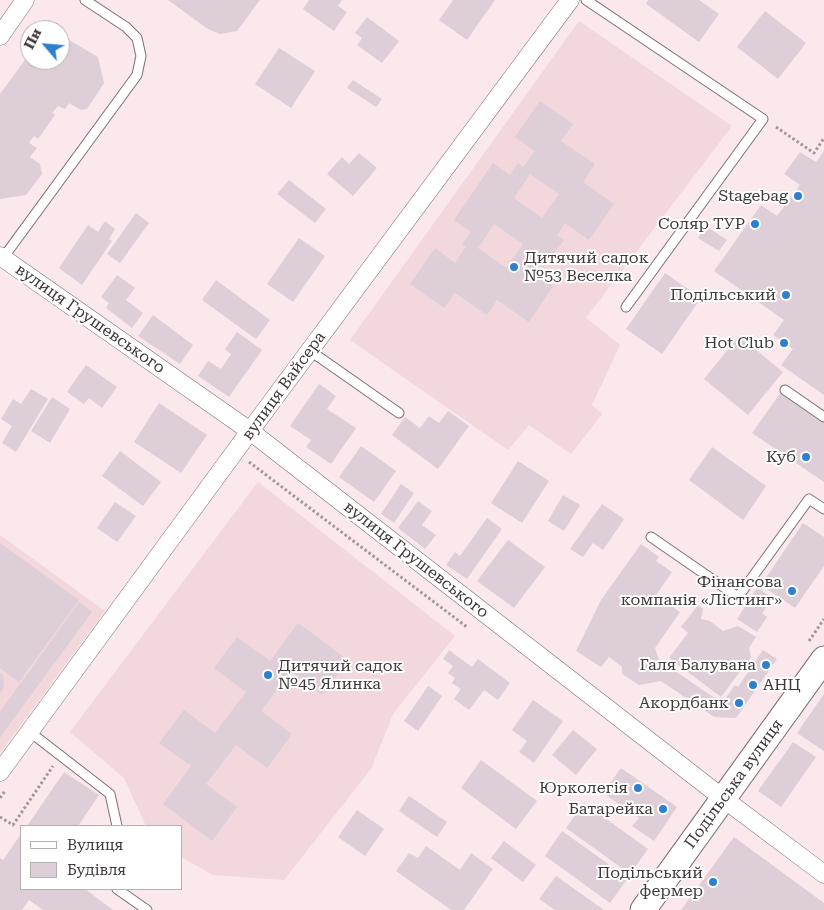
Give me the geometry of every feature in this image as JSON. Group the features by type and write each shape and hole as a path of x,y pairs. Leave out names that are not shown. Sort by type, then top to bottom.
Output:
{"street":[{"path":"0,36 25,0"},
{"name":"вулиця Вайсера","path":"0,772 570,0"},
{"name":"вулиця Грушевського","path":"1,257 250,431 724,799 824,874"},
{"name":"Подільська вулиця","path":"643,910 824,659"}],"lane":[{"path":"1,257 137,75 141,56 137,38 126,27 85,0"},
{"path":"586,0 763,119 626,307"},
{"path":"309,352 399,413"},
{"path":"785,390 824,417"},
{"path":"651,537 738,597 809,499 824,509"},
{"path":"30,732 110,794 118,825"},
{"path":"118,890 147,910"}],"path":[{"path":"763,119 814,152 824,138"},
{"path":"0,817 13,826 56,762"}],"shaded area":[{"name":"Дитячий садок №53 Веселка","path":"579,21 732,126 586,318 620,345 592,405 602,414 571,454 529,425 508,450 350,340"},
{"name":"Дитячий садок №45 Ялинка","path":"258,482 455,636 393,714 371,769 284,880 213,875 182,858 182,825 146,825 124,778 70,732"},
{"path":"0,535 105,611 0,753"}],"building":[{"path":"168,0 260,0 237,31 220,34 208,29"},
{"path":"309,0 342,0 338,6 347,12 334,31 303,9"},
{"path":"453,0 495,0 467,40 439,20"},
{"path":"648,0 699,0 719,14 699,42 646,4"},
{"path":"765,11 806,43 778,79 737,47"},
{"path":"367,17 399,41 382,63 357,45 362,38 355,33"},
{"path":"70,41 98,57 104,83 87,109 81,110 69,103 65,109 58,106 52,113 55,115 38,139 34,136 29,143 37,148 30,157 40,164 42,174 26,195 0,199 0,94 20,67 20,70 70,70"},
{"path":"279,48 315,71 291,108 255,84"},
{"path":"353,80 382,99 376,107 347,88"},
{"path":"540,101 573,124 561,141 595,164 583,182 614,204 589,240 565,223 557,235 564,240 549,260 542,255 531,271 553,286 529,322 497,300 487,315 455,293 444,308 410,284 435,248 455,263 466,246 462,244 471,232 454,220 493,163 510,175 518,163 523,167 535,151 515,137","holes":["530,174 559,194 542,218 514,198","494,224 523,244 506,268 478,248"]},
{"name":"Подільський","path":"824,151 824,395 781,365 793,349 773,335 784,320 714,271 761,205 777,216 800,185 784,174 800,152 816,162"},
{"path":"359,153 377,168 353,196 327,174 342,157 349,164"},
{"path":"289,180 326,209 315,223 277,194"},
{"path":"136,213 149,223 120,263 107,254"},
{"path":"105,221 115,229 109,239 112,241 82,285 59,268 88,225 98,232"},
{"path":"706,226 727,240 719,251 698,238"},
{"path":"299,238 325,256 293,302 267,284"},
{"path":"665,273 701,298 662,354 626,329"},
{"path":"117,275 135,288 126,300 143,313 132,328 106,308 109,303 101,297"},
{"path":"216,280 270,320 256,339 202,300"},
{"path":"153,315 193,345 180,364 138,336"},
{"path":"237,332 262,350 229,397 198,376 208,361 221,369 231,354 225,349"},
{"path":"739,336 783,372 748,415 704,379"},
{"path":"86,365 117,387 102,408 89,398 84,404 67,392"},
{"path":"319,384 336,396 327,409 356,428 331,464 306,447 311,440 290,426"},
{"path":"31,389 48,399 16,452 2,443 12,426 1,419 13,399 21,404"},
{"name":"Куб","path":"781,392 824,421 824,482 752,433"},
{"path":"52,397 70,409 50,443 31,431"},
{"path":"159,403 207,435 181,473 134,442"},
{"path":"448,411 469,426 438,469 392,435 405,417 420,428 429,416 439,423"},
{"path":"361,446 396,471 374,502 339,477"},
{"path":"712,447 766,486 743,520 689,480"},
{"path":"120,451 161,482 143,506 102,476"},
{"path":"518,461 549,481 522,523 491,503"},
{"path":"401,484 414,493 394,523 381,514"},
{"path":"563,495 580,505 564,531 548,521"},
{"path":"418,501 432,511 422,525 436,535 425,549 398,528"},
{"path":"115,502 136,516 117,542 97,528"},
{"path":"602,504 624,519 603,550 593,543 583,557 570,549"},
{"path":"487,518 502,529 467,579 446,565 455,552 460,556"},
{"path":"803,523 824,537 824,566 795,608 761,585"},
{"path":"508,540 545,567 514,608 477,581"},
{"path":"0,543 79,600 19,682 0,668"},
{"path":"641,544 659,557 656,561 672,572 656,595 680,612 655,648 659,660 722,703 735,685 738,687 763,650 777,659 736,718 714,717 661,681 639,685 622,674 622,667 609,657 601,667 576,651 601,600"},
{"path":"757,588 773,598 762,613 767,617 757,632 737,619"},
{"path":"79,602 92,612 0,737 0,712"},
{"path":"698,605 703,609 701,619 710,621 723,631 738,626 756,637 749,648 751,657 721,697 669,658 688,633 681,627"},
{"path":"298,623 348,660 322,695 291,671 261,711 292,734 267,768 236,745 206,784 237,807 212,841 163,804 191,766 159,743 184,710 215,733 246,692 214,668 237,637 270,661"},
{"path":"449,650 472,667 478,659 510,683 498,700 484,690 469,710 454,699 461,689 452,683 455,678 448,673 453,666 443,659"},
{"path":"0,673 3,675 4,687 0,693"},
{"path":"428,686 442,696 418,731 404,721"},
{"path":"824,694 824,751 797,733"},
{"path":"533,700 563,721 534,763 519,752 527,741 512,730"},
{"path":"573,730 597,749 576,775 552,755"},
{"path":"793,742 816,757 781,807 758,791"},
{"path":"481,760 537,801 516,829 461,788"},
{"path":"621,768 677,807 654,841 632,826 639,818 603,793"},
{"path":"64,772 99,795 79,825 28,825"},
{"path":"409,796 447,822 437,837 399,811"},
{"path":"584,803 648,849 630,874 566,828"},
{"path":"357,810 384,829 365,856 338,837"},
{"path":"562,831 628,878 610,903 545,856"},
{"path":"20,835 20,890 86,890 113,910 43,910 29,900 22,910 0,910 0,858 3,860"},
{"path":"734,837 824,903 824,910 681,910"},
{"path":"504,841 536,865 523,882 491,858"},
{"path":"426,846 460,870 471,853 493,869 464,910 451,910 396,871 409,853 418,858"},
{"path":"556,876 604,910 555,910 539,899"}],"place":[{"name":"Stagebag","path":"798,196"},
{"name":"Соляр ТУР","path":"755,224"},
{"name":"Дитячий садок №53 Веселка","path":"514,267"},
{"name":"Подільський","path":"786,295"},
{"name":"Hot Club","path":"784,343"},
{"name":"Куб","path":"806,457"},
{"name":"Фінансова компанія «Лістинг»","path":"792,591"},
{"name":"Галя Балувана","path":"766,665"},
{"name":"Дитячий садок №45 Ялинка","path":"268,675"},
{"name":"АНЦ","path":"753,685"},
{"name":"Акордбанк","path":"739,703"},
{"name":"Юрколегія","path":"638,788"},
{"name":"Батарейка","path":"663,809"},
{"name":"Подільський фермер","path":"713,882"}]}
